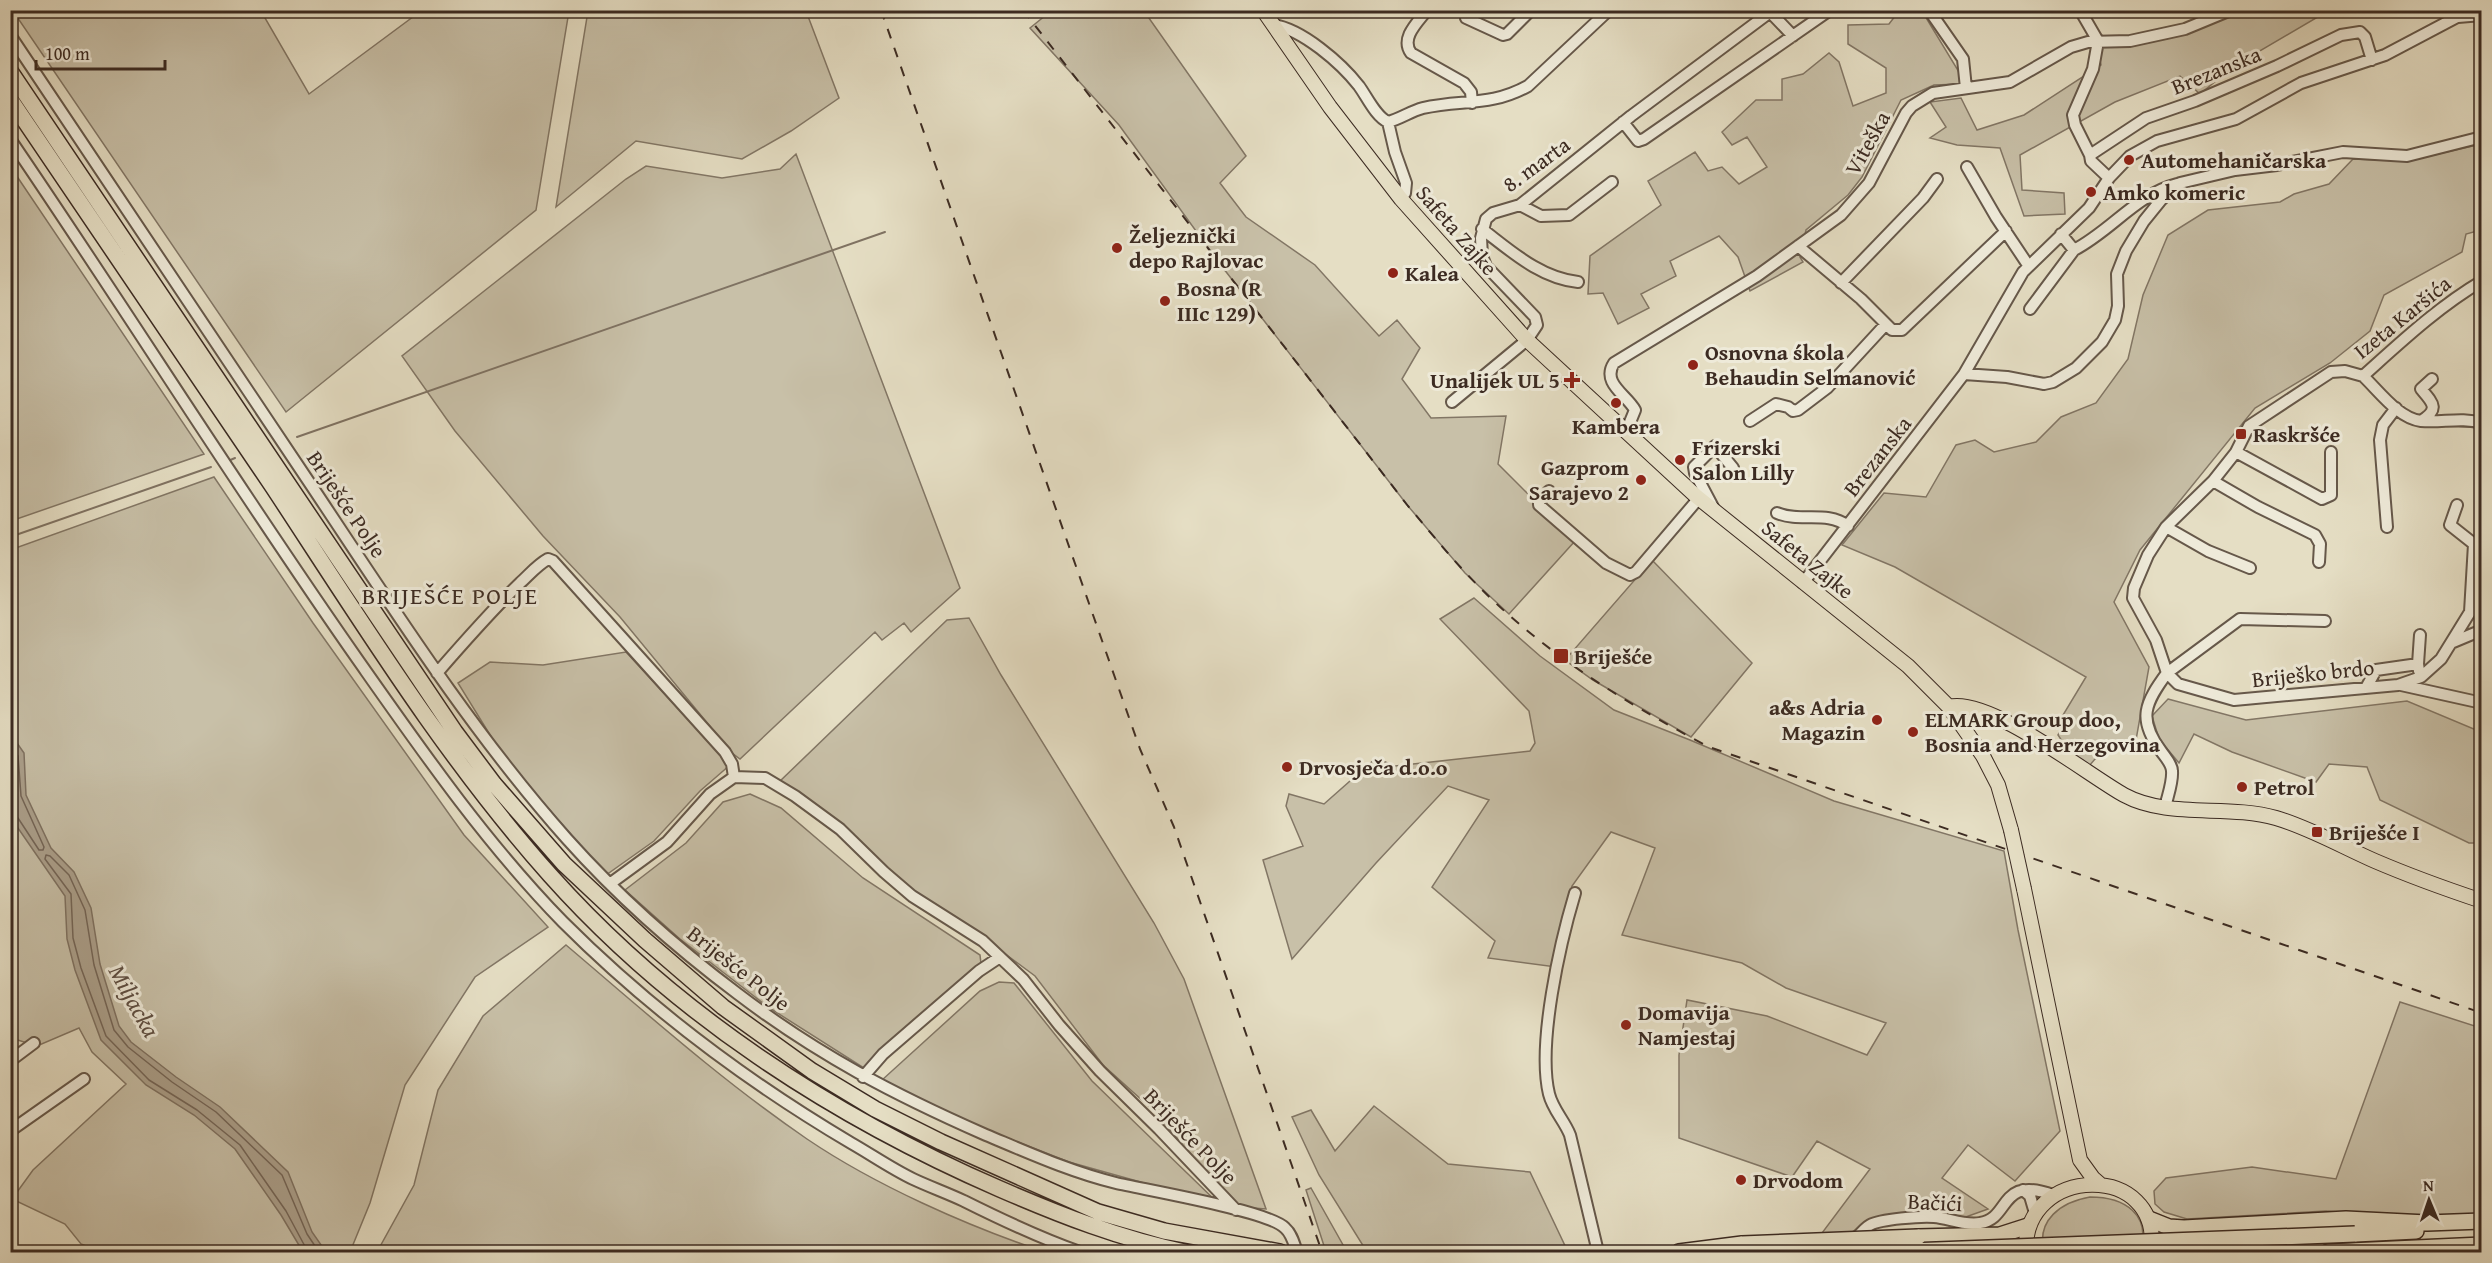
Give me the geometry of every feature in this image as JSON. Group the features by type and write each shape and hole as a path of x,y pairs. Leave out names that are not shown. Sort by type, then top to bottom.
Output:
{"highway":[{"path":"10,71 455,732 525,820 564,864 600,898 723,1007 812,1071 875,1109 941,1142 1098,1212 1164,1231 1277,1252"},
{"path":"10,99 402,681 493,807 552,878 586,913 692,1008 795,1080 890,1137 964,1173 1081,1223 1185,1252"},
{"path":"2149,1219 2169,1227 2184,1228 2346,1219 2481,1221"},
{"path":"1680,1252 1742,1244 2000,1235 2032,1220"},
{"path":"1884,1252 2481,1228"},
{"path":"2328,1252 2481,1245"},
{"path":"2455,1252 2481,1251"}],"main road":[{"name":"Safeta Zajke","path":"1263,10 1330,106 1401,199 1527,340 1699,498 1908,666 1949,707 1978,749 1993,776 2011,830 2080,1160"},
{"path":"1949,707 1960,704 1981,711 2046,745 2125,796 2140,802 2165,808 2245,811 2277,818 2388,866 2481,901"},
{"path":"2080,1160 2101,1185"},
{"path":"2068,1189 2078,1170 2080,1160"},
{"path":"2026,1252 2032,1220 2053,1195 2068,1189 2101,1185 2120,1189 2142,1207 2149,1219 2152,1231 2151,1252"}],"street":[{"path":"1427,10 1408,38 1408,49 1411,53 1464,83 1471,92 1472,103"},
{"path":"1466,18 1503,35 1507,34 1531,10"},
{"path":"1388,122 1422,108 1497,100 1528,86 1609,10"},
{"path":"1623,122 1638,141 1641,141 1830,10"},
{"path":"1929,10 1963,59 1966,88"},
{"path":"2080,10 2098,41 2092,69 2073,115 2075,125 2091,160 2109,178"},
{"name":"Viteška","path":"1626,432 1635,410 1613,385 1610,373 1614,363 1757,276 1841,215 1869,183 1896,129 1912,106 1933,93 2010,82 2071,47 2098,41 2130,41 2185,29 2218,13 2231,10"},
{"path":"1771,11 1793,36"},
{"name":"8. marta","path":"1482,229 1486,219 1493,213 1520,205 1623,122 1771,11"},
{"path":"2461,14 2481,15"},
{"name":"Brezanska","path":"1803,583 1964,374 1984,336 2028,265 2088,208 2109,178 2130,156 2157,141 2236,119 2301,82 2372,60 2461,14"},
{"path":"1273,25 1296,31 1326,55 1358,84 1388,122 1406,183 1405,193 1401,199"},
{"name":"Brezanska","path":"2090,155 2145,118 2195,101 2277,66 2341,35 2360,32 2366,37 2372,60"},
{"name":"Briješće Polje","path":"10,34 437,673 530,796 570,843 611,884 695,962 798,1038 863,1077 925,1109 1052,1163 1115,1183 1236,1210"},
{"path":"2030,309 2074,250 2093,240 2151,194 2180,183 2235,170 2277,165 2343,152 2407,156 2481,137"},
{"path":"10,140 81,242 220,459 397,716 481,831 565,924 687,1031 796,1109 911,1178 1040,1238 1080,1252"},
{"path":"1967,167 2028,265"},
{"path":"1841,283 1923,198 1938,179"},
{"path":"1520,205 1541,216 1569,215 1612,182"},
{"path":"1964,374 2007,377 2044,384 2053,382 2076,368 2102,342 2115,320 2118,306 2118,274 2126,251 2144,221 2161,200 2180,183"},
{"path":"1452,402 1527,340 1536,328 1536,319 1486,266 1482,256 1482,229"},
{"path":"1482,229 1549,275 1565,281 1578,282"},
{"path":"1798,246 1892,330 1902,330 2006,231"},
{"path":"2061,234 2074,250"},
{"name":"Izeta Karšića","path":"2167,674 2156,640 2134,602 2133,594 2148,555 2166,526 2213,481 2236,452 2249,426 2331,372 2345,371 2363,376 2422,324 2460,294 2481,282"},
{"path":"1750,421 1776,404 1788,406 1793,411 1798,410 1827,388 1886,324"},
{"path":"2363,376 2396,408 2410,418 2421,421 2469,420 2481,423"},
{"path":"2421,421 2430,415 2433,409 2433,403 2421,389 2432,379"},
{"path":"2387,527 2380,440 2383,425 2396,408"},
{"path":"1714,510 1694,467 1715,446 1733,468"},
{"path":"2236,452 2322,499 2331,495 2331,452"},
{"path":"2213,481 2258,507 2315,535 2320,544 2319,562"},
{"path":"1549,491 1539,504 1606,563 1630,575 1636,572 1699,498"},
{"name":"Briješko brdo","path":"2167,674 2178,684 2234,700 2366,688 2398,684 2421,677 2441,659 2470,612 2478,550 2471,540 2450,525 2457,505"},
{"path":"1777,513 1798,519 1832,517 1848,526"},
{"path":"2166,526 2208,551 2250,568"},
{"path":"437,673 479,624 515,587 548,559 553,561 725,752 732,764 734,777 711,794 667,842 611,884"},
{"path":"2165,808 2172,772 2146,726 2146,713 2152,694 2167,674 2240,619 2325,621"},
{"name":"Briješko brdo","path":"2451,643 2481,630"},
{"path":"2420,635 2418,664 2421,677"},
{"path":"2366,688 2376,670 2418,664"},
{"path":"2398,684 2481,703"},
{"name":"Briješće Polje","path":"734,777 765,778 795,796 840,829 912,896 982,940 1023,979 1059,1025 1100,1071 1236,1210"},
{"path":"1575,893 1556,973 1550,1012 1547,1055 1549,1091 1554,1108 1570,1135 1598,1252"},
{"path":"863,1077 883,1054 979,971 1000,957"},
{"path":"10,1061 34,1042"},
{"path":"10,1131 84,1079"},
{"path":"2023,1190 2034,1189 2053,1195"},
{"path":"2023,1190 2030,1196 2032,1220"},
{"name":"Bačići","path":"1846,1252 1870,1225 1900,1218 1933,1217 1979,1223 1990,1220 2009,1197 2023,1190"},
{"path":"1236,1210 1271,1220 1284,1227 1293,1240 1297,1252"}],"shaded area":[{"path":"13,11 261,11 309,94 421,11 569,11 536,210 286,412"},
{"path":"588,11 806,11 839,98 791,131 742,159 636,141 556,207"},
{"path":"1051,11 1144,11 1246,156 1220,183 1246,217 1315,265 1379,336 1397,320 1420,348 1402,379 1431,418 1506,416 1498,464 1575,541 1509,614 1465,573 1408,506 1220,264 1119,125 1030,28"},
{"path":"1899,11 1922,11 1959,72 1962,84 1934,85 1901,100 1862,177 1848,195 1806,230 1800,257 1803,262 1750,291 1738,257 1719,236 1670,261 1676,276 1641,294 1649,308 1618,324 1603,293 1588,294 1590,256 1661,205 1648,181 1695,152 1708,171 1722,167 1739,184 1767,167 1747,137 1732,145 1722,132 1756,100 1782,100 1782,79 1803,74 1829,53 1839,62 1853,106 1886,93 1886,68 1848,44 1848,25 1889,24"},
{"path":"2235,11 2328,11 2234,66 2200,94 2180,76 2115,102 2020,155 2022,190 2064,193 2065,214 2024,216 2000,148 1957,145 1930,138 1946,127 1930,102 1961,98 1977,130 2024,115 2101,65 2096,45 2128,47 2187,34"},
{"path":"2481,144 2481,230 2466,234 2462,252 2384,295 2370,331 2330,363 2255,408 2140,550 2114,602 2149,667 2136,740 2095,759 2089,766 2067,752 2058,735 2067,718 2063,715 2086,677 1895,567 1842,545 1884,493 1926,497 1956,445 1975,440 1994,452 2036,442 2061,417 2096,403 2128,359 2143,295 2168,235 2208,210 2280,202 2294,194 2329,184 2353,159 2408,161"},
{"path":"796,154 960,588 911,632 904,623 882,640 875,632 740,759 732,753 620,617 543,536 455,431 402,356 626,179 646,166 722,178 780,169"},
{"path":"10,166 204,454 11,521 10,521"},
{"path":"214,477 313,623 464,835 548,927 475,977 405,1085 370,1203 350,1252 101,1252 81,1244 65,1224 12,1199 33,1170 126,1084 92,1052 79,1028 37,1046 11,1038 10,550"},
{"path":"1652,560 1752,663 1691,737 1593,680 1565,660"},
{"path":"1474,598 1540,656 1614,710 1834,801 2004,851 2060,1131 2015,1181 1968,1145 1942,1178 1988,1209 1963,1218 1873,1218 1849,1234 1822,1233 1870,1169 1817,1141 1792,1177 1679,1138 1679,1055 1687,1000 1767,1016 1867,1055 1886,1023 1786,988 1742,963 1622,935 1655,848 1611,832 1572,886 1556,967 1488,958 1495,941 1432,887 1489,800 1448,786 1376,863 1292,959 1263,860 1303,846 1286,806 1289,794 1324,804 1376,758 1395,766 1530,751 1535,743 1529,711 1440,619"},
{"path":"969,618 1001,675 1154,923 1184,979 1266,1209 1240,1207 1204,1170 1154,1111 1103,1065 1035,976 977,933 905,887 777,784 947,620"},
{"path":"626,652 730,765 700,791 654,841 606,875 503,756 458,683 490,662 543,665"},
{"path":"2168,699 2246,720 2407,701 2481,732 2481,843 2469,843 2380,800 2367,767 2329,764 2316,782 2232,752 2194,734 2179,763 2159,739 2152,716"},
{"path":"750,794 781,808 863,878 980,955 981,964 867,1070 768,1007 680,939 625,890 686,843 723,802"},
{"path":"566,945 714,1070 807,1139 862,1172 922,1203 984,1230 1045,1252 377,1252 414,1185 438,1090 483,1016"},
{"path":"999,982 1014,983 1092,1081 1219,1204 1069,1162 936,1110 882,1080 980,991"},
{"path":"2400,1002 2481,1028 2481,1218 2431,1219 2326,1211 2187,1219 2164,1212 2155,1204 2154,1191 2166,1178 2252,1167 2336,1179"},
{"path":"1374,1106 1448,1164 1530,1172 1568,1252 1367,1252 1319,1175 1292,1117 1311,1110 1335,1151"},
{"path":"1311,1188 1347,1252 1326,1252 1306,1190"},
{"path":"2090,1197 2114,1200 2132,1210 2142,1227 2143,1239 2140,1252 2044,1252 2042,1241 2044,1231 2053,1214 2069,1203"}],"water":[{"path":"10,733 24,753 26,795 51,848 74,872 91,908 100,964 119,1026 131,1042 220,1107 288,1172 312,1232 326,1252 303,1252 281,1215 235,1149 194,1115 146,1085 101,1040 75,970 67,939 65,896 11,818"}],"waterway":[{"path":"297,437 885,232"},
{"path":"228,461 235,458"},
{"path":"10,537 211,467"}],"railway":[{"path":"881,10 1140,749 1174,827 1322,1252"},
{"path":"1023,10 1408,506 1492,599 1549,648 1580,670 1611,691 1709,747 2482,1013"}],"place":[{"name":"Automehaničarska","path":"2129,160"},
{"name":"Amko komeric","path":"2091,192"},
{"name":"Željeznički depo Rajlovac","path":"1117,248"},
{"name":"Kalea","path":"1393,273"},
{"name":"Bosna (R IIIc 129)","path":"1165,301"},
{"name":"Osnovna śkola Behaudin Selmanović","path":"1693,365"},
{"name":"Unalijek UL 5","path":"1572,380"},
{"name":"Kambera","path":"1616,403"},
{"name":"Raskršće","path":"2241,434"},
{"name":"Frizerski Salon Lilly","path":"1680,460"},
{"name":"Gazprom Sarajevo 2","path":"1641,480"},
{"name":"Briješće","path":"1561,656"},
{"name":"a&s Adria Magazin","path":"1877,720"},
{"name":"ELMARK Group doo, Bosnia and Herzegovina","path":"1913,732"},
{"name":"Drvosječa d.o.o","path":"1287,767"},
{"name":"Petrol","path":"2242,787"},
{"name":"Briješće I","path":"2317,832"},
{"name":"Domavija Namjestaj","path":"1626,1025"},
{"name":"Drvodom","path":"1741,1180"}],"district":[{"name":"BRIJEŠĆE POLJE","path":"450,596"}],"water label":[{"name":"Miljacka","path":"134,1001"}]}
